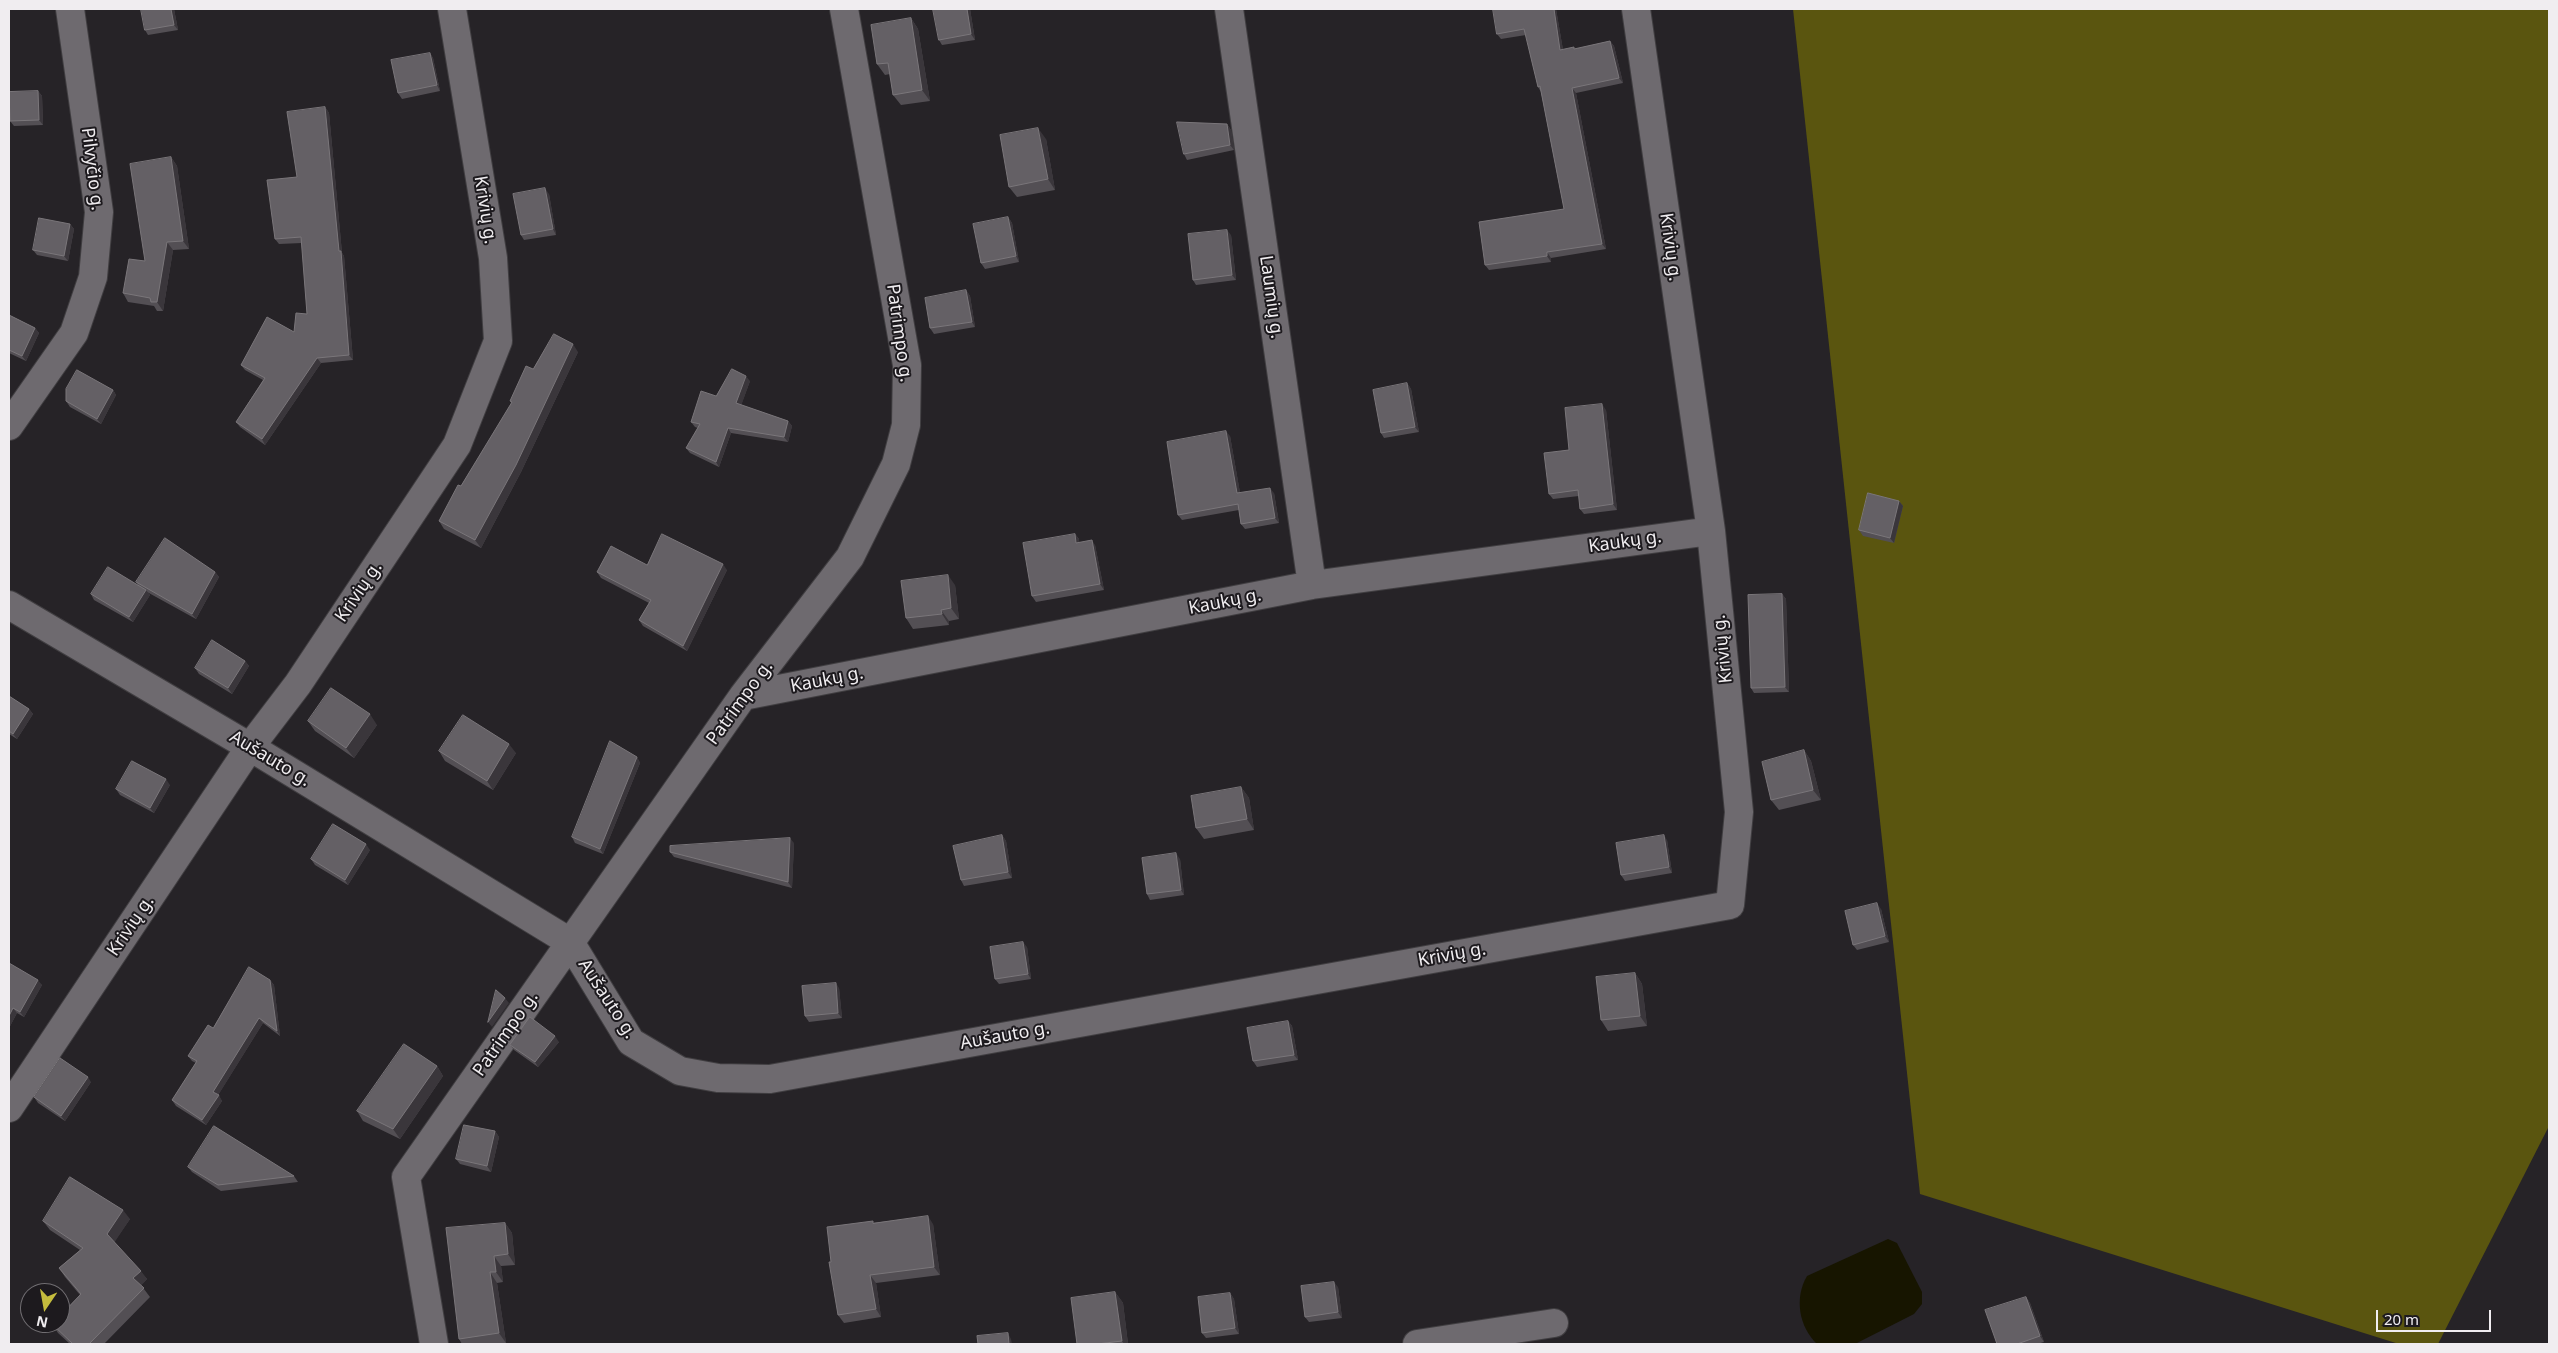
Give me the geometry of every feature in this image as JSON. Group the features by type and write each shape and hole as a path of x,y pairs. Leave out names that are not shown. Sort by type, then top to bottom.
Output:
{"street":[{"name":"Pilvyčio g.","path":"9,426 74,332 93,277 99,212 70,9"},
{"name":"Krivių g.","path":"9,1108 250,747 298,684 457,445 498,341 493,258 452,9"},
{"name":"Patrimpo g.","path":"434,1344 406,1177 743,696 850,557 896,464 906,425 907,366 844,9"},
{"name":"Laumių g.","path":"1230,9 1312,585"},
{"name":"Krivių g.","path":"1348,973 1730,906 1740,812 1710,531 1636,9"},
{"name":"Kaukų g.","path":"743,696 1312,585 1710,531"},
{"name":"Aušauto g.","path":"9,605 250,747 570,942 631,1042 680,1071 726,1078 770,1080 1348,973"},
{"path":"1417,1344 1554,1323"}],"shaded area":[{"path":"1793,9 2549,9 2549,1126 2438,1344 2399,1344 1920,1194"},
{"path":"1888,1239 1897,1243 1922,1292 1922,1304 1914,1314 1855,1344 1817,1344 1806,1329 1800,1312 1801,1294 1807,1276"}],"building":[{"path":"141,9 171,9 174,25 145,30"},
{"path":"933,9 967,9 971,34 939,40"},
{"path":"1493,9 1554,9 1560,50 1610,41 1619,78 1572,88 1602,244 1547,252 1547,256 1485,265 1479,222 1564,209 1540,86 1538,87 1524,29 1497,34"},
{"path":"911,18 922,90 893,95 888,63 877,64 871,25"},
{"path":"430,53 437,85 398,93 391,60"},
{"path":"38,91 39,120 10,121 9,92"},
{"path":"325,107 339,251 341,251 349,355 317,358 262,439 236,422 265,378 241,365 267,317 294,332 296,313 307,314 301,237 275,239 267,180 297,177 287,112"},
{"path":"1177,122 1227,124 1230,145 1184,154"},
{"path":"1038,128 1048,179 1009,187 1000,135"},
{"path":"171,157 183,241 167,242 157,302 151,302 150,298 123,293 129,259 145,261 130,164"},
{"path":"545,188 553,229 521,235 513,194"},
{"path":"1008,217 1016,256 981,263 973,224"},
{"path":"39,218 70,224 64,256 33,250"},
{"path":"1227,230 1232,275 1193,280 1188,234"},
{"path":"966,290 972,322 930,328 925,298"},
{"path":"9,315 35,328 22,356 9,350"},
{"path":"554,334 573,344 516,465 475,540 439,521 458,485 461,486 512,402 510,401 526,366 533,369"},
{"path":"732,369 746,376 736,403 788,421 784,437 728,428 716,462 686,448 700,424 691,422 701,391 716,396"},
{"path":"77,370 113,390 97,419 66,401 66,389"},
{"path":"1407,383 1415,427 1381,433 1373,390"},
{"path":"1602,404 1613,504 1580,509 1578,490 1549,494 1544,453 1569,450 1565,408"},
{"path":"1226,431 1237,493 1270,488 1275,518 1241,524 1238,504 1178,515 1167,442"},
{"path":"1868,493 1899,501 1890,538 1859,530"},
{"path":"662,534 723,564 683,646 639,620 651,600 597,572 611,546 647,565"},
{"path":"1075,534 1076,543 1092,540 1100,584 1032,596 1023,543"},
{"path":"165,538 215,572 192,614 136,582"},
{"path":"108,567 146,590 129,617 91,594"},
{"path":"948,575 951,608 941,610 942,614 906,618 901,581"},
{"path":"1782,594 1785,687 1751,688 1748,595"},
{"path":"212,640 245,661 228,688 195,668"},
{"path":"331,688 370,714 346,748 308,721"},
{"path":"9,696 29,709 13,734 9,731"},
{"path":"463,715 509,744 487,781 439,751"},
{"path":"610,741 637,757 600,849 572,837"},
{"path":"1804,750 1813,790 1771,800 1762,762"},
{"path":"132,761 166,779 150,808 116,789"},
{"path":"1241,787 1247,819 1196,828 1191,796"},
{"path":"333,824 366,844 345,880 311,859"},
{"path":"1002,835 1008,872 961,880 953,846"},
{"path":"1664,835 1669,867 1621,875 1616,843"},
{"path":"790,838 788,882 670,852 670,846"},
{"path":"1176,853 1181,890 1147,894 1142,858"},
{"path":"1877,903 1885,936 1853,945 1845,911"},
{"path":"1023,942 1028,974 995,979 990,947"},
{"path":"9,963 38,980 20,1012 13,1008 9,1016"},
{"path":"249,967 270,980 277,1031 259,1018 213,1092 219,1095 202,1120 172,1100 197,1061 188,1056 208,1025 213,1028"},
{"path":"1635,973 1640,1016 1601,1020 1596,977"},
{"path":"836,983 838,1013 805,1016 802,986"},
{"path":"496,990 505,998 488,1022"},
{"path":"530,1017 555,1036 535,1062 510,1045"},
{"path":"1288,1021 1294,1055 1253,1061 1247,1028"},
{"path":"404,1044 437,1066 393,1129 357,1111"},
{"path":"60,1058 88,1077 61,1116 34,1097"},
{"path":"464,1125 495,1131 487,1166 456,1159"},
{"path":"214,1126 294,1176 218,1185 188,1167"},
{"path":"70,1177 123,1210 107,1234 141,1271 133,1278 144,1288 89,1344 73,1344 61,1333 70,1333 70,1306 81,1294 59,1268 83,1248 43,1221"},
{"path":"928,1216 934,1267 870,1275 876,1309 838,1315 829,1262 831,1262 827,1227"},
{"path":"505,1223 508,1254 494,1256 496,1272 490,1272 499,1333 459,1339 446,1228"},
{"path":"1334,1282 1338,1312 1305,1317 1301,1286"},
{"path":"1115,1292 1122,1341 1077,1344 1071,1298"},
{"path":"1230,1293 1235,1328 1202,1333 1198,1297"},
{"path":"2026,1297 2040,1336 2017,1344 1997,1344 1985,1310"},
{"path":"1008,1333 1009,1344 978,1344 977,1336"}]}
